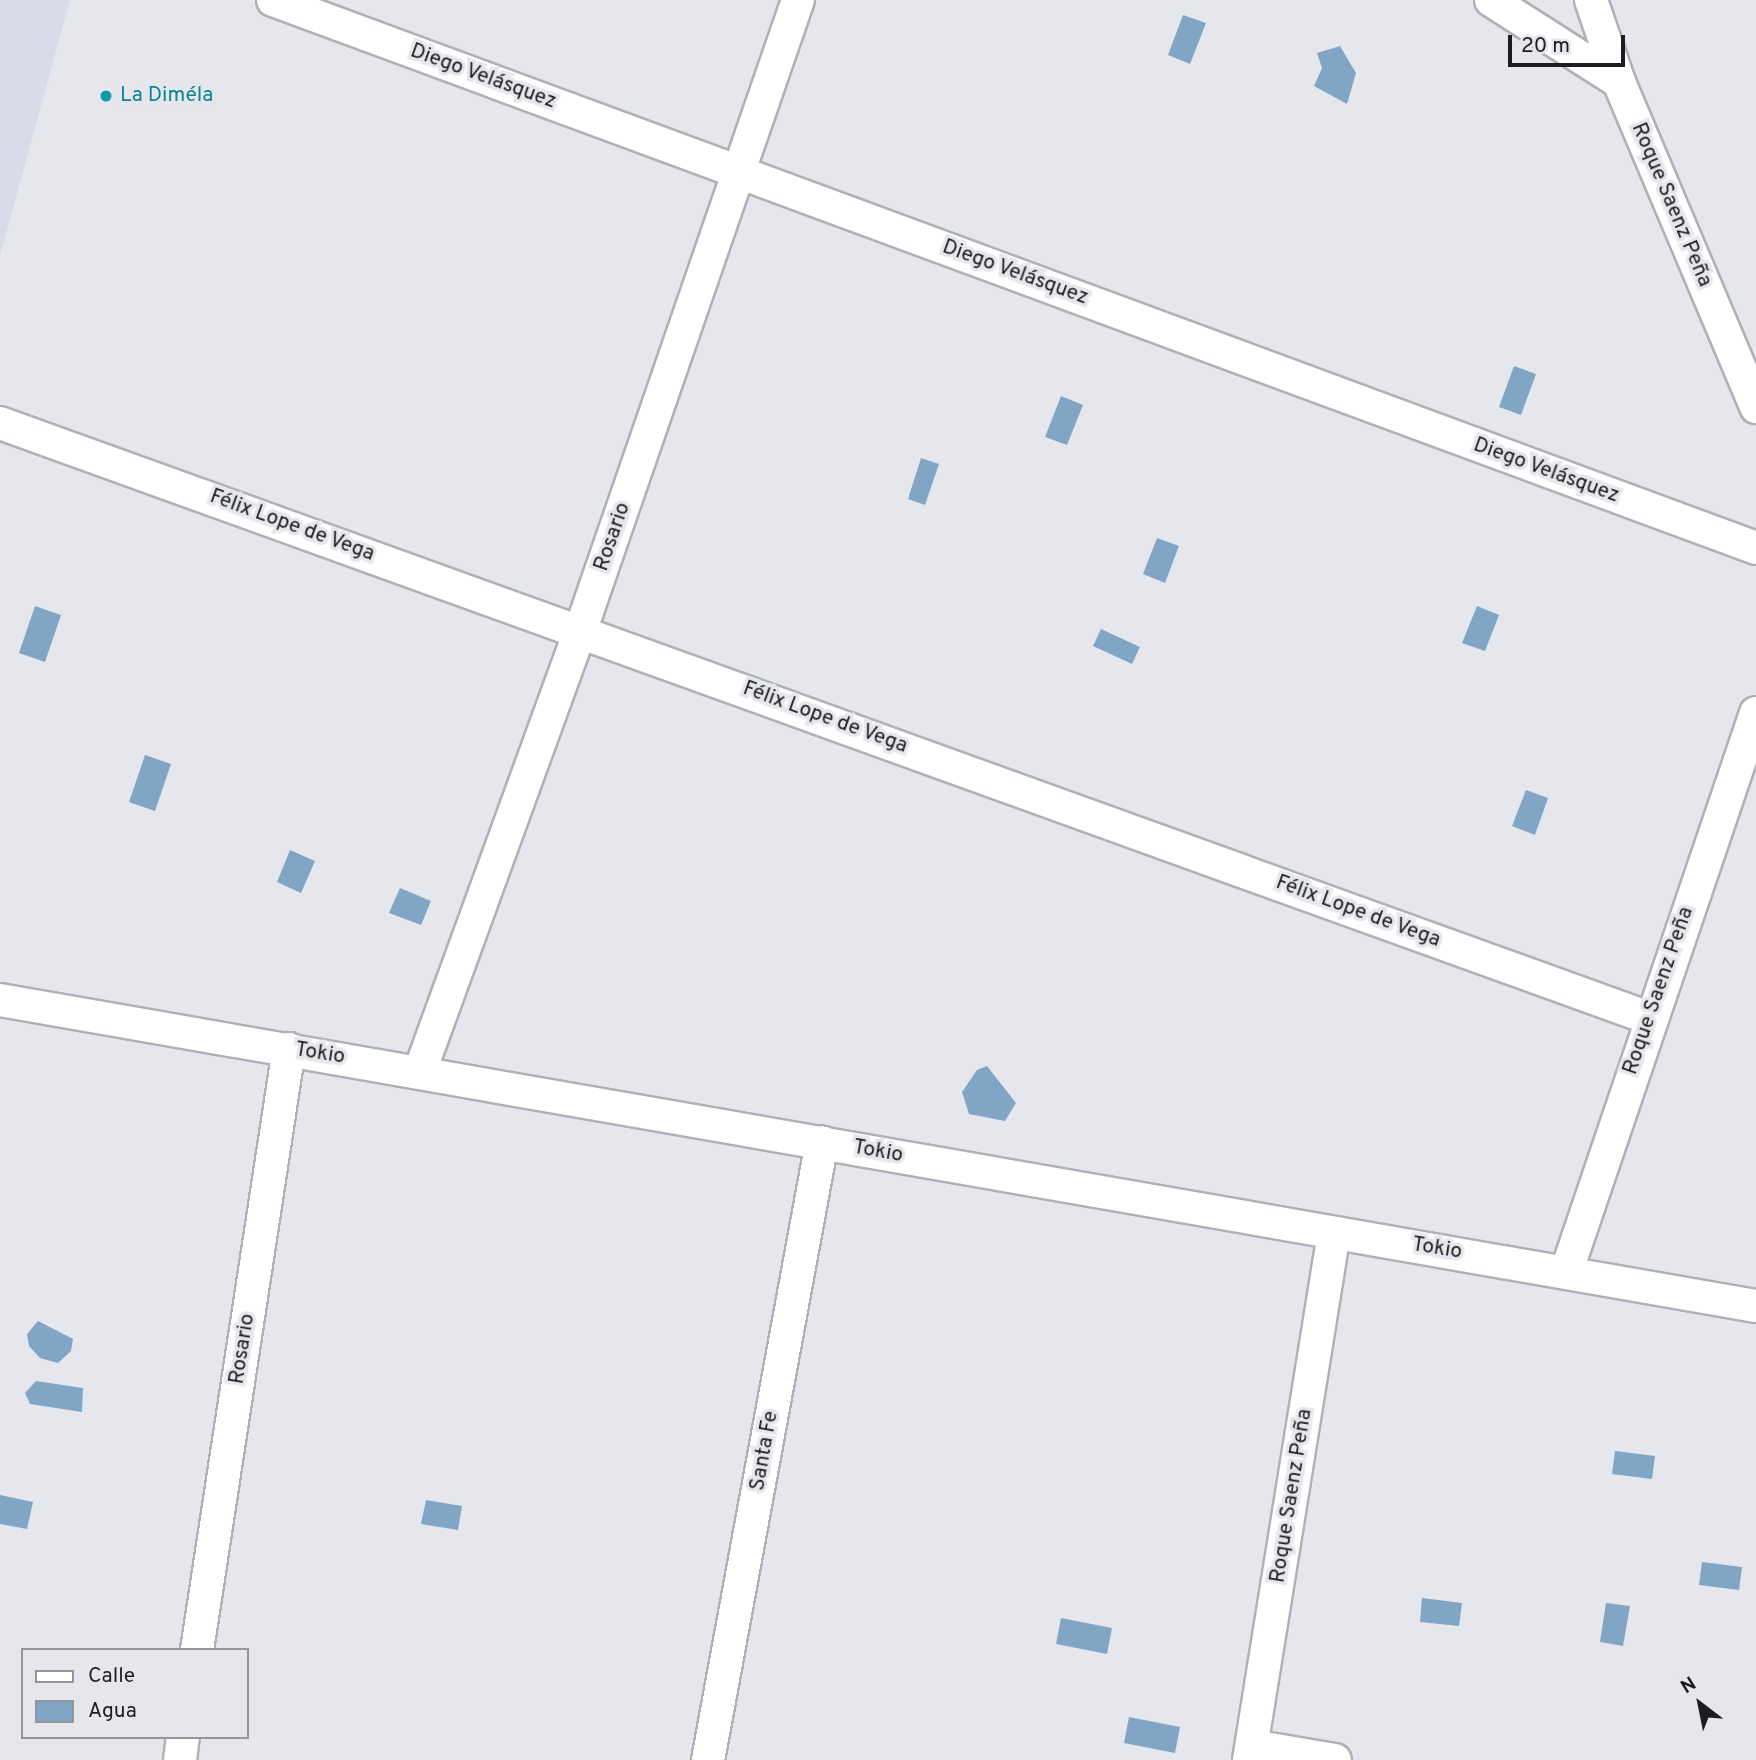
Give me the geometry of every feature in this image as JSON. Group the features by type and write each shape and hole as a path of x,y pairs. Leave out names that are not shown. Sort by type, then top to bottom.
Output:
{"street":[{"name":"Diego Velásquez","path":"273,0 1756,548"},
{"name":"Rosario","path":"420,1071 581,629 798,0"},
{"path":"1491,0 1619,82"},
{"name":"Roque Saenz Peña","path":"1591,0 1619,82 1756,407"},
{"name":"Félix Lope de Vega","path":"0,423 581,629 1649,1018"},
{"name":"Roque Saenz Peña","path":"1567,1270 1649,1018 1756,713"},
{"name":"Tokio","path":"0,1000 420,1071 1334,1233 1567,1270 1756,1306"},
{"name":"Rosario","path":"197,1648 289,1049"},
{"name":"Santa Fe","path":"708,1760 821,1142"},
{"name":"Roque Saenz Peña","path":"1250,1753 1334,1233"},
{"path":"180,1760 183,1739"},
{"path":"1250,1753 1335,1760"}],"shaded area":[{"path":"0,0 70,0 0,256"}],"water":[{"path":"1183,15 1206,23 1190,64 1168,55"},
{"path":"1340,46 1356,73 1347,104 1314,86 1322,68 1317,53"},
{"path":"1514,366 1536,374 1521,415 1499,407"},
{"path":"1061,396 1083,405 1067,445 1045,437"},
{"path":"921,458 939,464 925,505 908,499"},
{"path":"1157,538 1179,546 1165,583 1143,574"},
{"path":"35,606 61,615 45,662 19,653"},
{"path":"1477,606 1499,615 1485,651 1462,643"},
{"path":"1101,629 1140,647 1132,664 1093,646"},
{"path":"145,755 171,764 155,811 129,802"},
{"path":"1526,790 1548,798 1535,835 1512,826"},
{"path":"290,850 315,861 301,893 277,882"},
{"path":"400,888 431,901 421,925 389,913"},
{"path":"987,1066 1016,1103 1005,1121 969,1114 962,1092 977,1070"},
{"path":"38,1321 73,1339 71,1351 58,1363 40,1358 29,1346 27,1334"},
{"path":"36,1381 83,1388 82,1412 30,1404 25,1393"},
{"path":"1615,1451 1655,1456 1652,1479 1612,1474"},
{"path":"0,1495 33,1502 27,1529 0,1524"},
{"path":"426,1500 462,1506 458,1530 421,1524"},
{"path":"1702,1562 1742,1567 1739,1590 1699,1585"},
{"path":"1422,1598 1462,1603 1459,1626 1420,1622"},
{"path":"1606,1603 1630,1606 1623,1646 1600,1642"},
{"path":"1061,1618 1112,1628 1107,1654 1056,1644"},
{"path":"1129,1717 1180,1727 1175,1753 1124,1743"}],"place":[{"name":"La Diméla","path":"106,96"}]}
